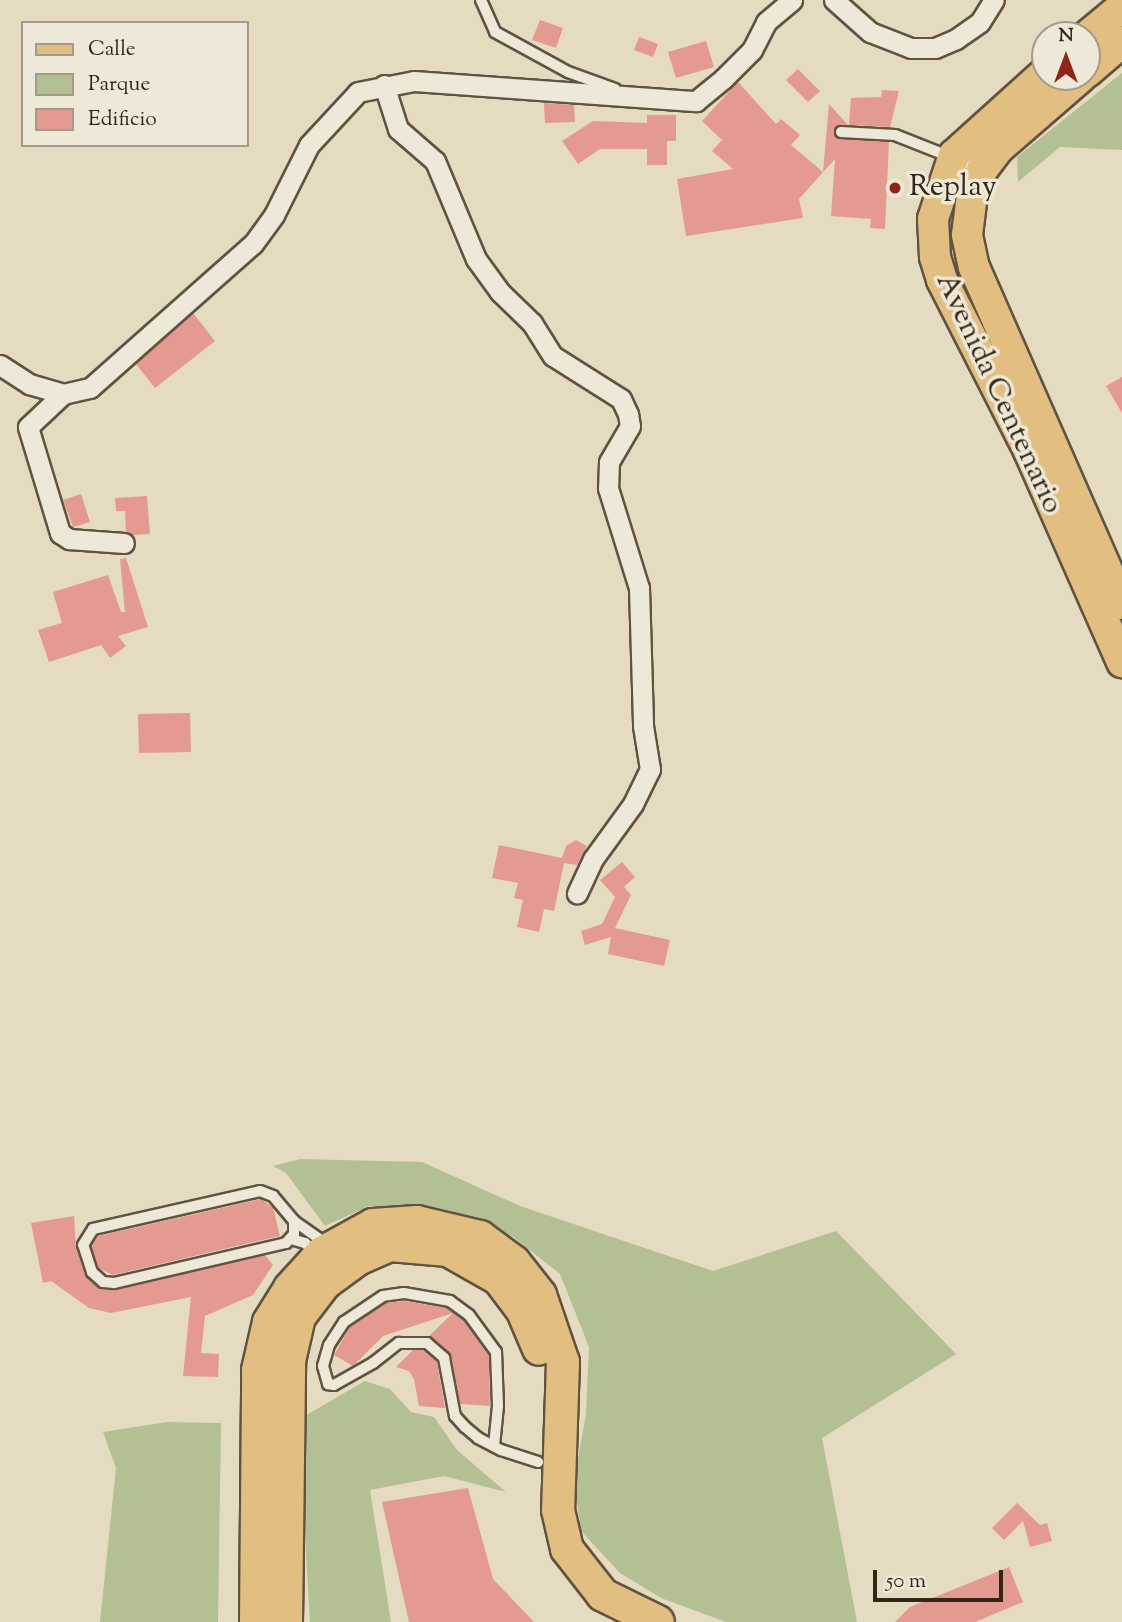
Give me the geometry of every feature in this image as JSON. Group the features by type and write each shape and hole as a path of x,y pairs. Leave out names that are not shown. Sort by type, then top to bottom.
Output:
{"highway":[{"path":"256,1622 260,1351 278,1304 325,1252 373,1225 436,1224 480,1237 528,1278 550,1316 563,1362 558,1510 567,1549 603,1595 658,1622"},
{"path":"286,1622 285,1475 292,1337 311,1299 340,1270 390,1245 410,1243 466,1256 499,1279 522,1309 539,1348 543,1388 538,1462 538,1522 546,1553 580,1601 606,1622"}],"main road":[{"path":"1101,24 1122,7"},
{"path":"1101,60 1122,42"},
{"name":"Avenida Centenario","path":"1031,86 954,155 933,219 935,257 942,280 1028,451 1122,662"},
{"name":"Avenida Centenario","path":"1065,91 998,149 982,170 968,214 974,267 1119,593"}],"street":[{"path":"0,365 29,384 63,394 90,388 253,244 327,121 358,92 384,85 414,82 696,101 752,50 766,22 792,0"},
{"path":"835,0 870,32 911,48 935,48 956,39 981,22 994,0"},
{"path":"384,85 398,129 435,161 476,259 500,292 532,323 553,356 621,399 628,414 630,426 609,462 608,488 639,589 643,726 650,769 634,804 593,859 577,894"},
{"path":"63,394 28,427 60,533 69,539 124,543"}],"lane":[{"path":"481,0 495,32 568,72 635,97"},
{"path":"841,132 895,135 954,155 982,170"},
{"path":"260,1191 273,1196 325,1252 291,1239 108,1283 95,1276 83,1245 93,1229 260,1191"},
{"path":"291,1239 294,1221"},
{"path":"494,1446 498,1406 496,1352 469,1315 450,1301 404,1293 383,1296 344,1322 329,1345 323,1366 328,1384 334,1385 373,1363 398,1343 427,1343 447,1364 455,1416 494,1446 538,1462"}],"green space":[{"path":"1122,73 1122,150 1060,147 1018,182 1017,157"},
{"path":"300,1159 422,1162 520,1206 713,1271 836,1231 956,1354 822,1438 857,1622 726,1622 661,1598 620,1573 581,1531 574,1481 586,1414 589,1347 560,1274 512,1236 446,1210 369,1206 325,1226 286,1173 273,1166"},
{"path":"365,1381 390,1389 411,1412 434,1417 457,1450 506,1492 444,1476 370,1490 391,1622 310,1622 302,1486 303,1417"},
{"path":"167,1422 221,1423 218,1622 100,1622 116,1468 103,1432"}],"building":[{"path":"540,20 563,28 556,48 532,40"},
{"path":"639,37 658,44 653,57 634,50"},
{"path":"706,41 714,67 676,78 668,52"},
{"path":"798,69 820,91 808,102 786,80"},
{"path":"738,82 776,124 781,119 800,135 791,145 823,172 799,199 803,218 686,236 677,179 733,169 712,151 722,140 702,121"},
{"path":"882,90 899,91 890,127 849,125 851,98 881,97"},
{"path":"544,103 574,105 575,122 545,123"},
{"path":"829,104 848,125 835,127 838,139 889,142 885,229 870,228 871,219 831,216 835,159 823,172"},
{"path":"647,115 676,115 676,141 667,141 667,165 647,165 647,149 600,149 578,164 562,141 593,121 647,123"},
{"path":"193,313 215,341 155,388 136,364"},
{"path":"1122,377 1122,413 1106,386"},
{"path":"81,494 90,522 73,527 63,500"},
{"path":"147,496 150,534 133,535 126,531 125,511 116,511 115,498"},
{"path":"126,558 148,627 118,636 126,646 110,658 101,645 49,662 38,630 62,623 53,592 108,575 121,612 125,612 120,559"},
{"path":"190,713 191,752 139,753 138,714"},
{"path":"576,840 587,846 577,865 564,863 554,911 544,909 539,932 517,927 523,900 514,898 518,883 492,878 499,845 562,858 566,846"},
{"path":"622,862 635,877 624,887 631,895 615,928 670,940 664,966 608,954 611,937 585,945 581,931 602,924 615,897 600,880"},
{"path":"261,1199 273,1208 280,1236 113,1275 98,1268 91,1246 98,1236"},
{"path":"74,1216 76,1247 85,1274 102,1289 116,1290 265,1255 273,1265 253,1295 205,1316 201,1353 219,1354 218,1377 183,1376 191,1297 111,1313 89,1308 51,1281 43,1283 31,1223"},
{"path":"404,1301 447,1308 464,1320 489,1355 490,1406 460,1404 451,1356 429,1336 453,1313 383,1336 353,1366 334,1355 350,1327 386,1303"},
{"path":"413,1350 424,1350 437,1362 445,1408 419,1406 414,1379 409,1371 396,1367"},
{"path":"468,1488 493,1579 534,1622 409,1622 382,1502"},
{"path":"1017,1503 1040,1525 1047,1523 1052,1541 1030,1547 1023,1521 1004,1540 992,1528"},
{"path":"1009,1567 1023,1602 975,1622 895,1622 910,1607"}],"place":[{"name":"Replay","path":"895,188"}]}
